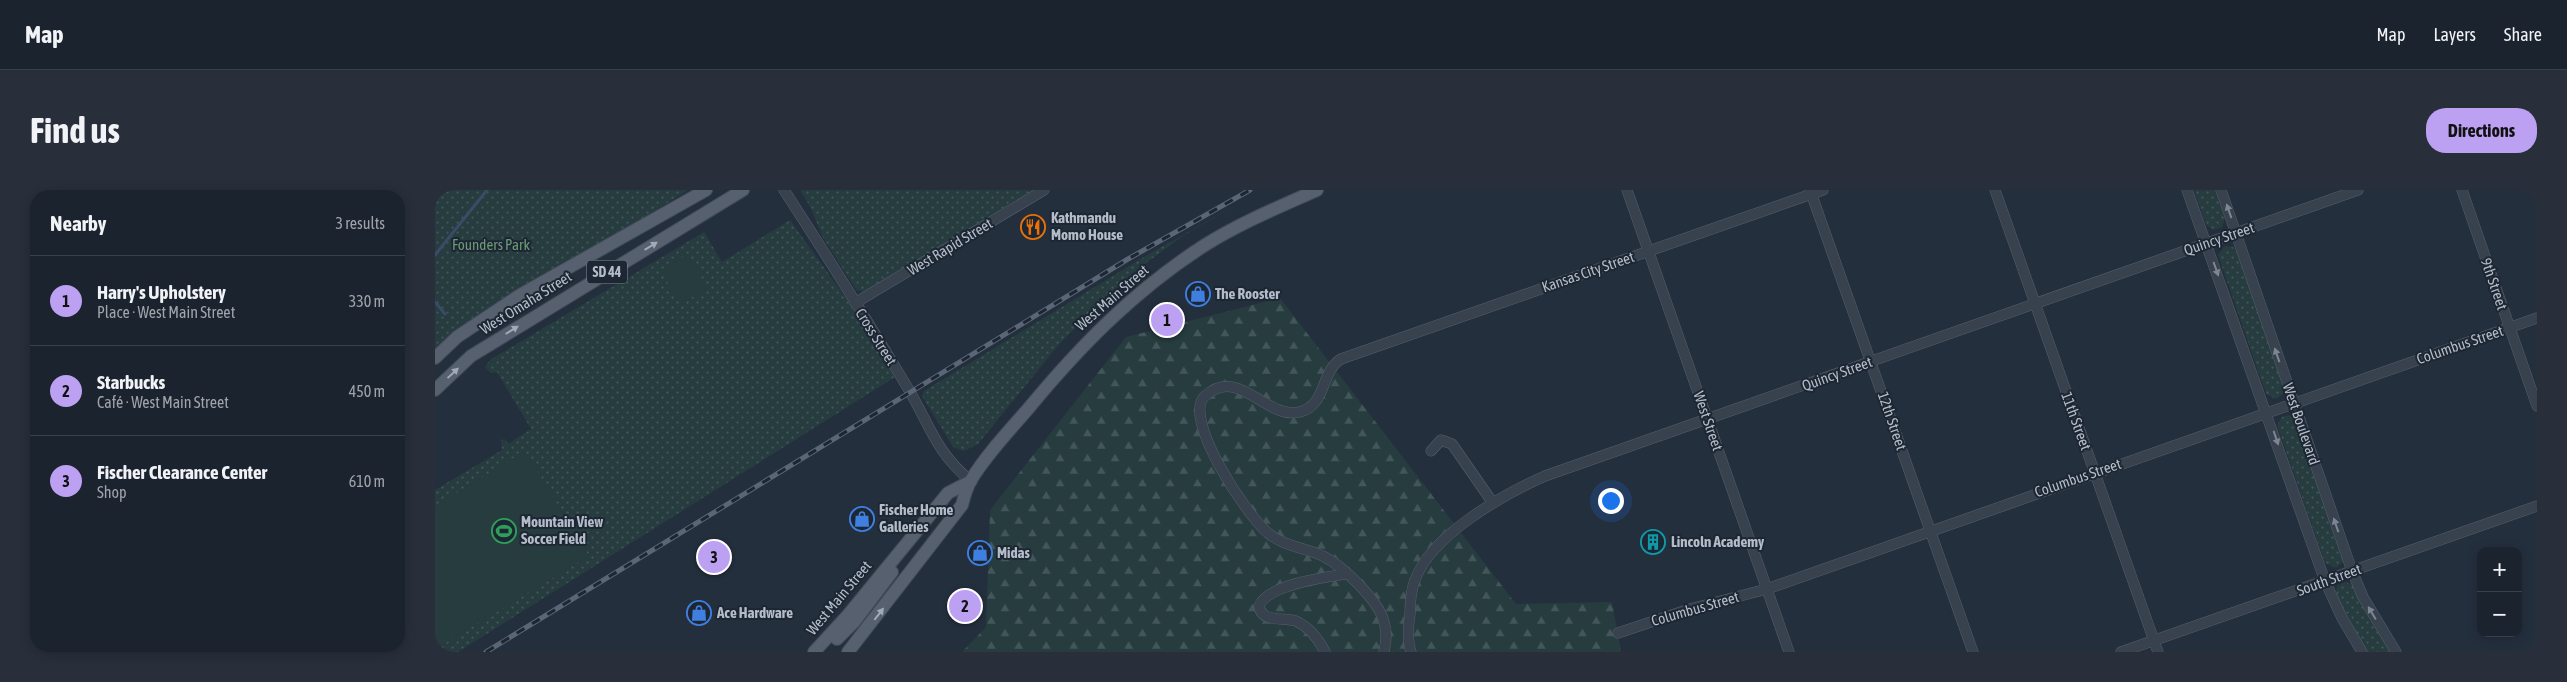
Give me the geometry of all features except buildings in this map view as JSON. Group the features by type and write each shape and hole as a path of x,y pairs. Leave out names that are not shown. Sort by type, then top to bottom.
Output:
{"main road":[{"name":"West Omaha Street","path":"435,358 457,337 520,295 706,190"},
{"name":"West Omaha Street","path":"435,390 471,356 743,190"},
{"name":"West Main Street","path":"848,652 961,505 971,481 1072,356 1119,309 1160,276 1205,245 1262,214 1317,190"},
{"name":"West Main Street","path":"814,652 848,615 948,493 971,481"},
{"path":"825,652 855,621 892,572 911,536"}],"street":[{"name":"Cross Street","path":"784,190 910,392 942,452 953,467 971,481"},
{"name":"West Rapid Street","path":"855,303 1044,190"},
{"name":"West Street","path":"1627,190 1789,652"},
{"name":"Kansas City Street","path":"1384,652 1386,632 1381,614 1347,574 1323,556 1280,540 1261,528 1210,448 1201,424 1199,411 1200,403 1205,396 1229,387 1247,392 1281,412 1298,412 1307,409 1319,398 1329,370 1334,363 1353,354 1811,192 1823,190"},
{"name":"11th Street","path":"1995,190 2158,652"},
{"name":"West Boulevard","path":"2187,190 2267,412 2325,581 2335,606 2363,652"},
{"name":"West Boulevard","path":"2221,190 2352,571 2363,597 2396,652"},
{"name":"Quincy Street","path":"1411,652 1408,629 1415,578 1444,540 1493,503 1545,476 2358,190"},
{"name":"9th Street","path":"2462,190 2537,406"},
{"name":"12th Street","path":"1811,192 1973,652"},
{"name":"Columbus Street","path":"1618,632 1690,609 1767,589 2293,402 2537,318"},
{"path":"1431,451 1441,440 1452,444 1493,503"},
{"name":"South Street","path":"2121,652 2537,506"},
{"path":"1325,652 1310,631 1302,625 1287,619 1271,618 1264,615 1259,606 1261,602 1269,597 1304,580 1347,574"}],"green space":[{"name":"Founders Park","path":"435,190 688,190 435,348"},
{"path":"800,190 1033,190 864,292 856,290 822,236 811,208"},
{"path":"2194,190 2215,190 2225,218 2222,227 2214,230 2206,225"},
{"path":"1238,204 1184,235 1130,275 1061,342 978,444 964,451 953,447 922,396 924,391 1149,254"},
{"path":"790,220 846,298 895,377 458,652 435,652 435,490 502,450 501,440 505,439 508,444 531,429 497,372 491,373 485,367 490,360 704,232 722,262"},
{"path":"2225,246 2233,247 2237,251 2285,386 2284,393 2276,399 2266,394 2218,255"},
{"path":"687,254 708,288 681,304 661,271"},
{"path":"1280,298 1516,604 1612,602 1621,652 962,652 986,627 990,510 1126,337"},
{"path":"2289,415 2294,418 2344,556 2343,562 2336,568 2325,563 2277,425 2282,417"},
{"name":"Mountain View Soccer Field","path":"525,451 589,556 435,649 435,506"},
{"path":"2344,582 2352,584 2391,652 2368,652 2347,620 2338,601 2337,586"}],"waterway":[{"path":"435,255 487,190"},
{"path":"435,302 445,314"}],"railway":[{"path":"486,652 1128,259 1250,190"}],"place":[{"name":"Kathmandu Momo House","path":"1033,227"},
{"name":"The Rooster","path":"1198,294"},
{"name":"Harry's Upholstery","path":"1167,320"},
{"name":"Fischer Home Galleries","path":"862,519"},
{"name":"Mountain View Soccer Field","path":"504,531"},
{"name":"Lincoln Academy","path":"1653,542"},
{"name":"Midas","path":"980,553"},
{"name":"Fischer Clearance Center","path":"714,557"},
{"name":"Starbucks","path":"965,606"},
{"name":"Ace Hardware","path":"699,613"}]}
